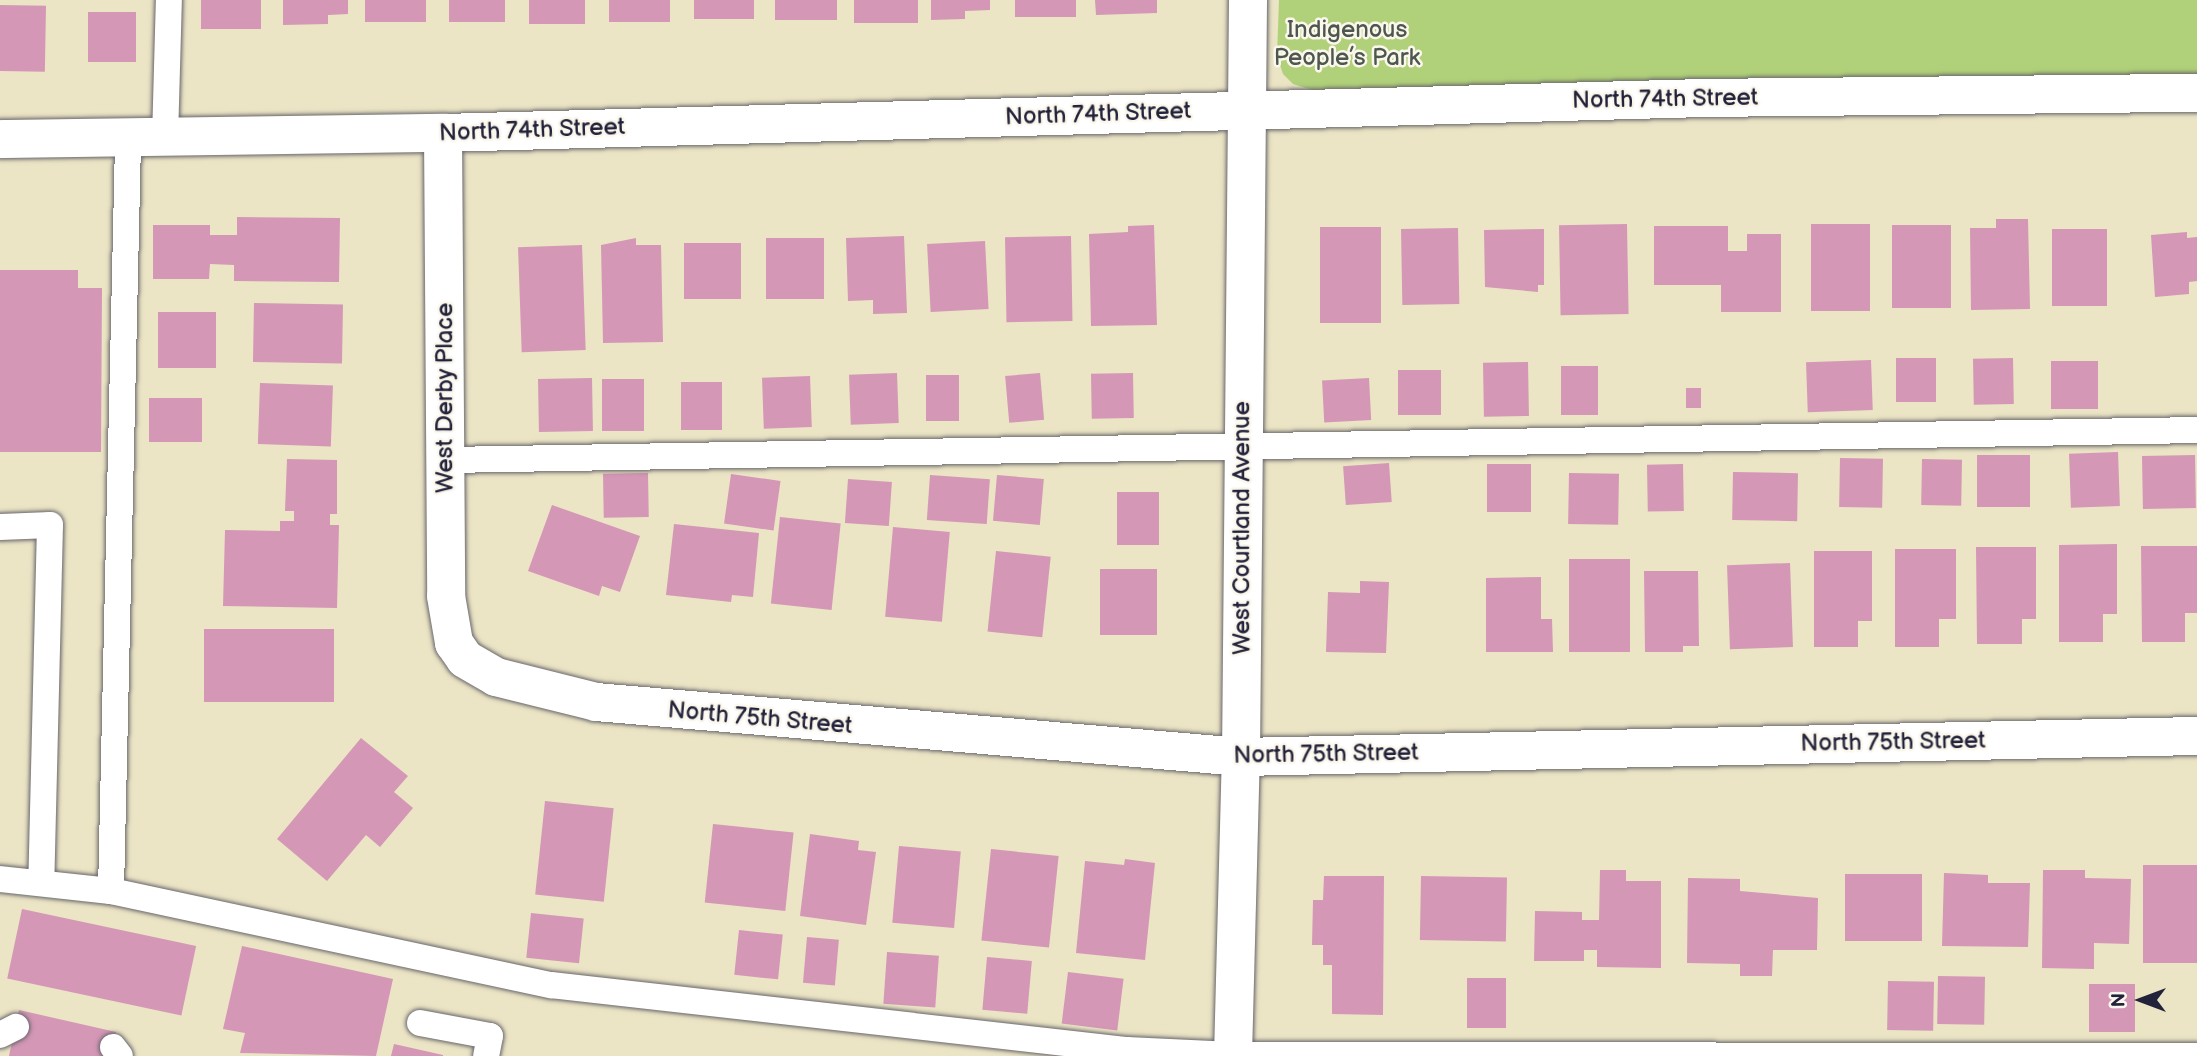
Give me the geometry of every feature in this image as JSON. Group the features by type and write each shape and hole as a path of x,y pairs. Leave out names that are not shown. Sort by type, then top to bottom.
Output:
{"street":[{"name":"West Courtland Avenue","path":"1233,1055 1241,757 1248,0"},
{"name":"North 74th Street","path":"0,139 128,141 1702,98 2197,93"},
{"name":"West Derby Place","path":"443,133 446,596 454,643 465,659"},
{"name":"North 75th Street","path":"465,659 496,677 527,688 596,702 1241,757 2197,736"}],"lane":[{"path":"165,139 169,0"},
{"path":"111,891 128,141"},
{"path":"446,460 2197,430"},
{"path":"0,527 50,525 41,882"},
{"path":"0,878 111,891 551,985 1004,1038 1233,1055 2197,1056"},
{"path":"420,1023 490,1037 486,1056"},
{"path":"4,1056 5,1036"}],"green space":[{"name":"Indigenous People’s Park","path":"1279,0 2197,0 2197,76 1312,90 1293,84 1283,74 1277,56"}],"building":[{"path":"201,0 261,0 261,29 201,29"},
{"path":"283,0 348,0 348,14 328,15 328,24 283,25"},
{"path":"365,0 426,0 426,22 365,22"},
{"path":"449,0 505,0 505,22 449,22"},
{"path":"529,0 585,0 585,24 529,24"},
{"path":"609,0 670,0 670,22 609,22"},
{"path":"694,0 754,0 754,19 694,19"},
{"path":"775,0 837,0 837,20 775,20"},
{"path":"854,0 918,0 918,23 854,23"},
{"path":"931,0 990,0 990,10 965,11 965,19 931,20"},
{"path":"1015,0 1076,0 1076,17 1015,17"},
{"path":"1095,0 1157,0 1157,13 1096,15"},
{"path":"0,5 46,6 45,72 0,71"},
{"path":"88,12 136,12 136,62 88,62"},
{"path":"237,217 340,218 339,282 234,281 234,265 210,264 209,279 153,279 153,225 210,225 210,235 237,235"},
{"path":"1996,219 2028,219 2030,309 1971,310 1970,228 1996,228"},
{"path":"1627,224 1629,314 1561,315 1559,225"},
{"path":"1811,224 1870,224 1870,311 1811,311"},
{"path":"1154,225 1157,325 1091,326 1089,234 1128,232 1128,226"},
{"path":"1892,225 1951,225 1951,308 1892,308"},
{"path":"1654,226 1728,226 1728,251 1747,251 1747,234 1781,234 1781,312 1721,312 1721,285 1654,285"},
{"path":"1320,227 1381,227 1381,323 1320,323"},
{"path":"1458,228 1459,304 1402,305 1401,229"},
{"path":"1544,229 1544,285 1538,285 1538,292 1485,287 1484,230"},
{"path":"2052,229 2107,229 2107,306 2052,306"},
{"path":"2187,232 2187,238 2197,237 2197,281 2189,282 2189,294 2155,297 2151,235"},
{"path":"904,236 907,313 873,314 873,300 848,301 846,238"},
{"path":"1071,236 1072,321 1006,322 1005,237"},
{"path":"636,238 636,245 661,245 663,342 603,343 601,245"},
{"path":"766,238 824,238 824,299 766,299"},
{"path":"985,241 989,309 931,312 927,244"},
{"path":"684,243 741,243 741,299 684,299"},
{"path":"582,245 586,350 522,352 518,247"},
{"path":"0,270 78,270 78,288 102,288 101,452 0,452"},
{"path":"254,303 343,305 342,364 253,362"},
{"path":"158,312 216,312 216,368 158,368"},
{"path":"1896,358 1936,358 1936,402 1896,402"},
{"path":"2013,358 2014,404 1974,405 1973,359"},
{"path":"1871,360 1873,410 1808,412 1806,362"},
{"path":"2051,361 2098,361 2098,409 2051,409"},
{"path":"1528,362 1529,416 1484,417 1483,363"},
{"path":"1561,366 1598,366 1598,415 1561,415"},
{"path":"1398,370 1441,370 1441,415 1398,415"},
{"path":"897,373 899,423 851,425 849,375"},
{"path":"1040,373 1044,420 1009,423 1005,376"},
{"path":"1133,373 1134,418 1092,419 1091,374"},
{"path":"926,375 959,375 959,421 926,421"},
{"path":"810,376 812,427 764,429 762,378"},
{"path":"592,378 593,431 539,432 538,379"},
{"path":"1369,378 1371,420 1324,422 1322,380"},
{"path":"602,379 644,379 644,431 602,431"},
{"path":"681,382 722,382 722,430 681,430"},
{"path":"260,383 333,386 331,447 258,444"},
{"path":"1686,388 1701,388 1701,408 1686,408"},
{"path":"149,398 202,398 202,442 149,442"},
{"path":"2118,452 2120,506 2071,508 2069,454"},
{"path":"1977,455 2030,455 2030,507 1977,507"},
{"path":"2195,455 2196,508 2143,509 2142,456"},
{"path":"1840,458 1883,459 1882,508 1839,507"},
{"path":"287,459 337,460 337,514 330,514 330,525 339,525 337,608 223,606 225,530 280,531 280,521 294,521 294,511 285,511"},
{"path":"1922,459 1962,460 1961,506 1921,505"},
{"path":"1389,463 1392,502 1346,505 1343,466"},
{"path":"1487,464 1531,464 1531,512 1487,512"},
{"path":"1683,464 1684,511 1648,512 1647,465"},
{"path":"1733,472 1798,473 1797,521 1732,520"},
{"path":"648,473 649,517 604,518 603,474"},
{"path":"1569,473 1619,474 1618,525 1568,524"},
{"path":"731,474 781,481 774,530 724,524"},
{"path":"930,475 990,479 987,524 927,520"},
{"path":"997,475 1044,479 1040,525 993,521"},
{"path":"848,479 892,482 889,526 845,523"},
{"path":"1117,492 1159,492 1159,545 1117,545"},
{"path":"552,505 640,536 620,592 602,586 599,596 528,571"},
{"path":"780,517 841,523 832,610 771,604"},
{"path":"674,524 759,533 753,597 732,595 731,602 666,595"},
{"path":"893,527 950,532 942,622 885,617"},
{"path":"2117,544 2117,614 2103,614 2103,642 2059,642 2059,545"},
{"path":"2141,546 2197,546 2197,613 2185,613 2185,642 2142,642"},
{"path":"1976,547 2036,547 2036,619 2022,619 2022,644 1977,644"},
{"path":"1895,549 1956,549 1956,619 1939,619 1939,647 1895,647"},
{"path":"996,551 1051,557 1042,637 988,632"},
{"path":"1814,551 1872,551 1872,621 1858,621 1858,647 1814,647"},
{"path":"1569,559 1630,559 1630,652 1569,652"},
{"path":"1790,563 1793,647 1730,649 1727,565"},
{"path":"1100,569 1157,569 1157,635 1100,635"},
{"path":"1644,571 1698,571 1699,646 1683,646 1683,652 1645,652"},
{"path":"1541,577 1541,619 1552,619 1553,652 1486,652 1486,578"},
{"path":"1360,581 1389,582 1386,653 1326,652 1328,592 1360,593"},
{"path":"204,629 334,629 334,702 204,702"},
{"path":"361,738 408,776 394,792 413,808 380,847 366,835 327,881 277,839"},
{"path":"545,801 614,808 604,902 535,894"},
{"path":"713,824 794,832 785,911 705,903"},
{"path":"810,834 859,841 858,850 876,852 866,925 800,916"},
{"path":"899,846 961,851 954,928 892,923"},
{"path":"991,849 1059,856 1049,948 981,940"},
{"path":"1125,859 1155,863 1145,960 1076,953 1085,861 1124,865"},
{"path":"2143,865 2197,865 2197,963 2143,963"},
{"path":"1600,870 1626,870 1626,881 1661,881 1661,968 1597,967 1597,950 1584,950 1584,961 1534,961 1535,911 1582,912 1582,920 1599,920"},
{"path":"2043,870 2085,870 2085,878 2131,879 2129,944 2094,943 2094,969 2042,968"},
{"path":"1944,873 1988,875 1988,883 2030,883 2028,947 1942,946"},
{"path":"1845,874 1922,874 1922,941 1845,941"},
{"path":"1324,876 1384,876 1383,1015 1332,1014 1332,965 1323,965 1323,945 1312,945 1313,900 1323,900"},
{"path":"1421,876 1507,878 1506,941 1420,940"},
{"path":"1688,878 1740,879 1740,891 1818,898 1817,950 1773,950 1772,976 1740,976 1740,964 1687,963"},
{"path":"22,909 196,946 181,1015 7,978"},
{"path":"531,913 584,919 579,963 526,958"},
{"path":"739,930 783,935 778,979 734,975"},
{"path":"807,937 839,940 835,986 803,983"},
{"path":"242,946 393,979 376,1056 240,1053 245,1033 223,1029"},
{"path":"887,952 939,956 935,1008 883,1004"},
{"path":"987,957 1032,961 1027,1014 982,1010"},
{"path":"1068,972 1124,979 1117,1030 1062,1024"},
{"path":"1938,976 1985,977 1984,1025 1937,1024"},
{"path":"1467,978 1506,978 1506,1028 1467,1028"},
{"path":"1888,981 1934,982 1933,1031 1887,1030"},
{"path":"2089,984 2135,984 2135,1032 2089,1032"},
{"path":"19,1010 116,1032 111,1056 9,1056"},
{"path":"394,1044 443,1055 443,1056 391,1056"}]}
